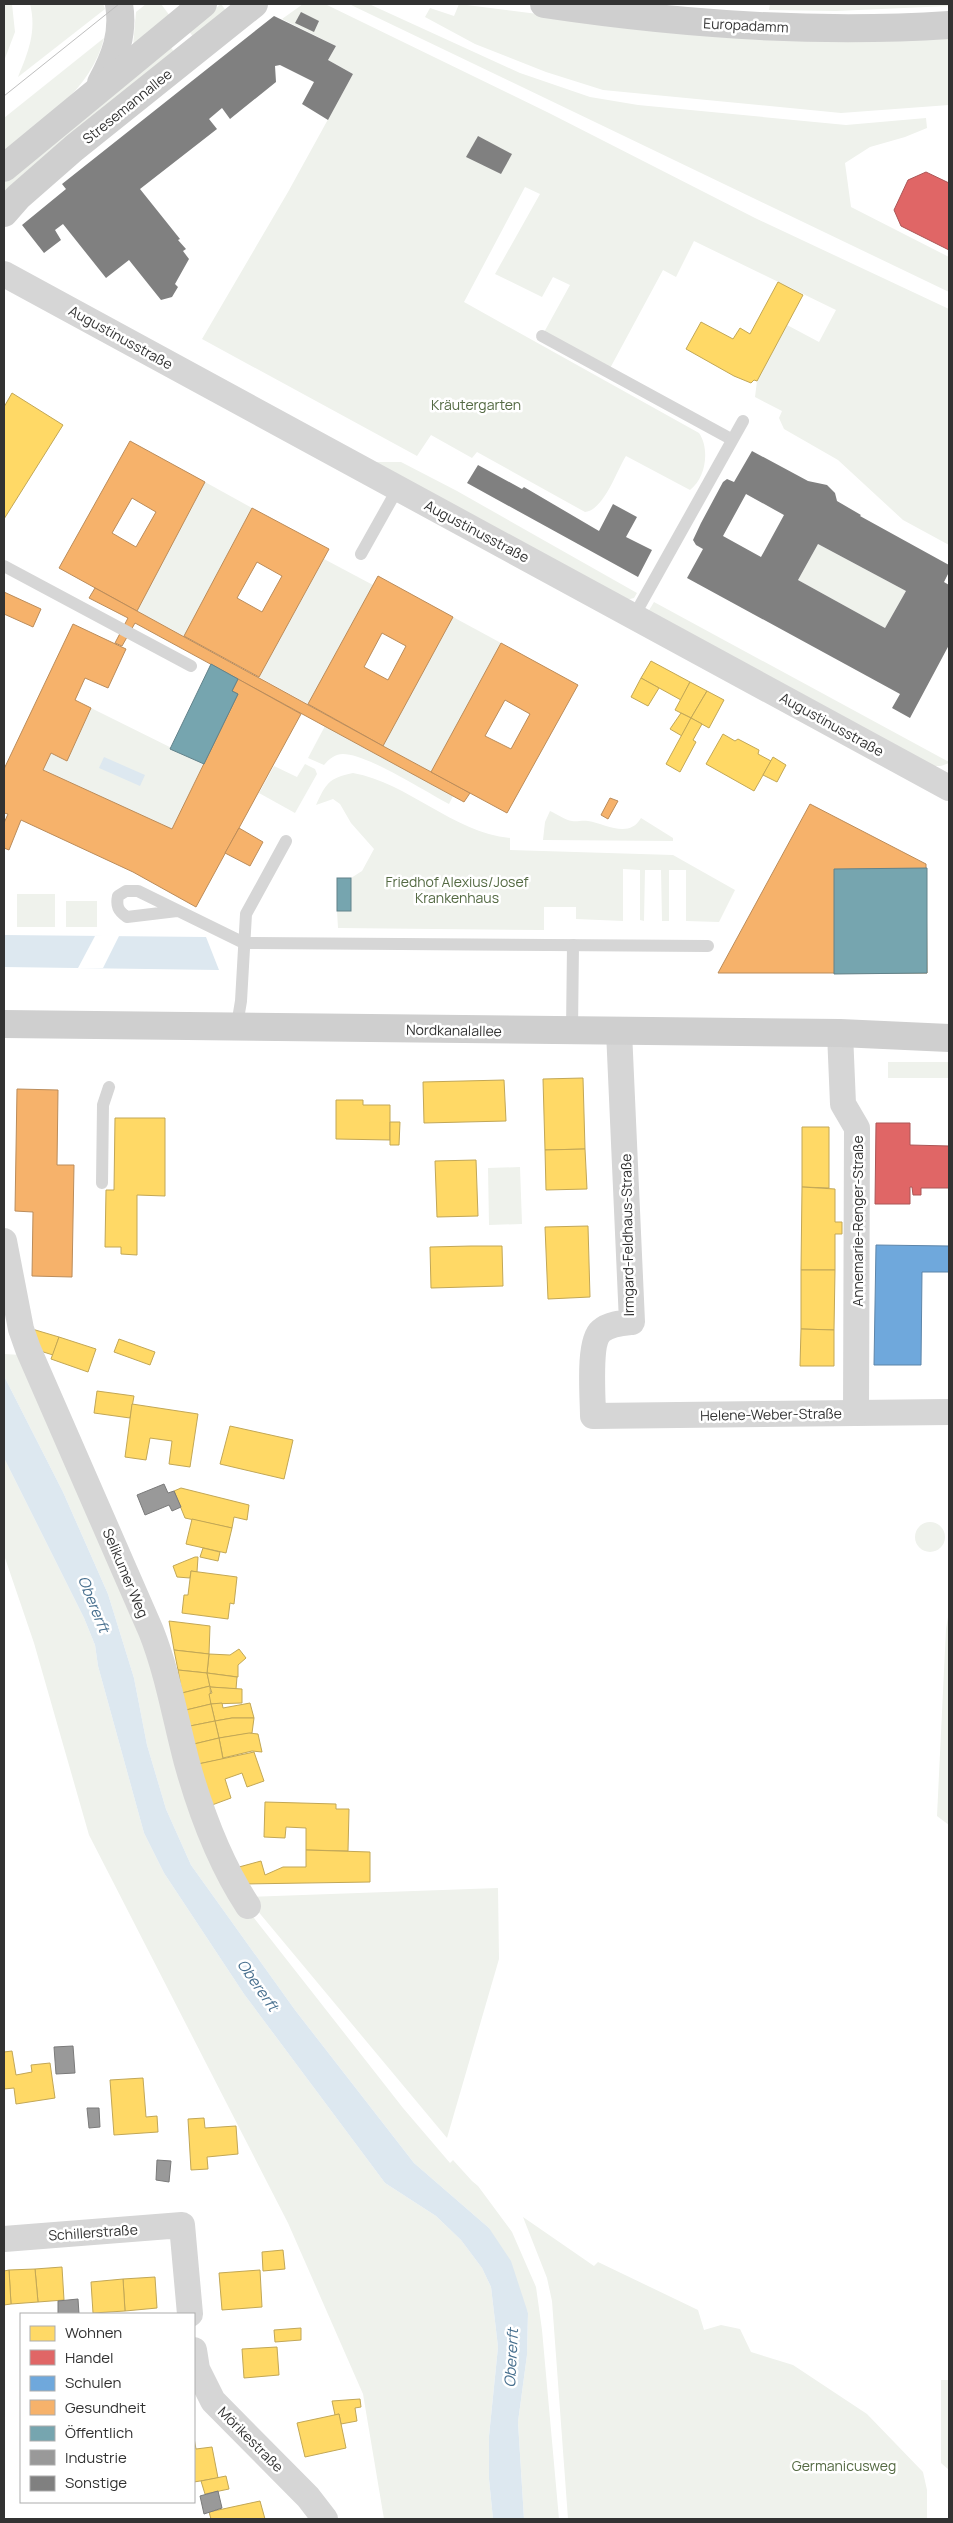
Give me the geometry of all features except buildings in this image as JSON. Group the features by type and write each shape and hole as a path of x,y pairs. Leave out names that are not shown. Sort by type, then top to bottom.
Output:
{"main road":[{"path":"96,91 116,56 121,17 119,4"},
{"path":"4,168 203,4"},
{"name":"Stresemannallee","path":"4,213 18,197 74,148 254,4"},
{"name":"Europadamm","path":"544,4 678,21 770,27 836,28 949,25"},
{"name":"Europadamm","path":"647,4 680,9 772,16 834,17 949,13"},
{"name":"Nordkanalallee","path":"4,1024 237,1025 334,1029 840,1033 903,1034 949,1038"},
{"name":"Nordkanalallee","path":"903,1034 949,1024"}],"street":[{"name":"Augustinusstraße","path":"4,274 947,784"},
{"name":"Irmgard-Feldhaus-Straße","path":"593,1416 594,1342 601,1331 615,1325 632,1322 619,1031"},
{"name":"Annemarie-Renger-Straße","path":"840,1033 843,1104 857,1128 856,1413"},
{"name":"Selikumer Weg","path":"4,1241 21,1329 28,1349 163,1660 188,1764 210,1832 226,1869 248,1906"},
{"name":"Helene-Weber-Straße","path":"593,1416 949,1412"},
{"name":"Schillerstraße","path":"4,2239 182,2225 190,2313"},
{"name":"Mörikestraße","path":"195,2356 197,2369 213,2401 308,2497 325,2519"}],"lane":[{"path":"542,336 731,440"},
{"path":"634,616 742,421"},
{"path":"360,554 398,488"},
{"path":"4,566 192,666"},
{"path":"237,1025 241,1001 246,914 286,841"},
{"path":"177,911 244,943 708,946"},
{"path":"572,1031 573,945"},
{"path":"102,1183 103,1105 109,1087"}],"green space":[{"path":"4,4 12,4 15,32 4,61"},
{"path":"30,4 103,4 105,9 18,77 32,33"},
{"path":"146,4 161,4 170,16 133,46 136,12"},
{"path":"221,4 227,12 194,38 188,30"},
{"name":"Kräutergarten","path":"303,4 325,4 549,113 755,218 949,309 949,545 903,520 838,460 784,429 779,418 782,411 755,397 757,381 787,325 819,342 836,310 694,241 676,277 663,270 608,372 542,336 570,285 553,277 542,297 495,274 540,194 525,187 464,302 699,433 704,447 705,463 700,478 690,490 626,456 604,498 592,510 585,512 477,452 472,458 431,435 417,456 202,339 288,192 353,74 328,60 336,46 282,19"},
{"path":"349,4 369,4 520,73 590,97 638,105 846,125 926,118 927,128 905,137 870,147 845,163 851,207 949,257 949,292"},
{"path":"459,4 601,22 949,34 949,105 841,113 603,90 546,72 475,44 425,17 430,8 454,16"},
{"path":"770,4 949,4 949,6 836,11 769,10"},
{"path":"104,38 98,57 77,89 4,152 4,118"},
{"path":"169,45 175,53 4,195 4,183"},
{"path":"373,462 401,462 457,491 637,593 634,598 626,600"},
{"path":"205,482 252,508 184,636 137,611"},
{"path":"818,544 906,591 885,628 798,580"},
{"path":"324,559 373,585 308,704 259,677"},
{"path":"654,602 949,763 941,766 931,766 648,612"},
{"path":"453,617 501,643 431,772 383,746"},
{"path":"91,708 204,764 172,829 43,770 51,753 67,761"},
{"path":"325,726 453,796 449,804 381,767 354,756 337,755 324,765 308,758"},
{"path":"305,764 315,769 317,774 295,813 259,793 274,766 297,777"},
{"name":"Friedhof Alexius/Josef Krankenhaus","path":"353,773 373,778 393,787 469,827 489,834 510,838 510,850 673,855 735,890 719,922 686,921 686,870 669,870 669,921 662,921 661,870 645,870 644,921 640,920 640,870 623,869 623,921 576,919 576,907 544,907 544,930 338,928 337,911 351,910 351,878 362,871 374,849 351,823 340,804 333,799 316,805 329,783 338,777"},
{"path":"550,811 569,820 588,821 624,829 630,828 641,818 673,838 673,841 543,840 545,822"},
{"path":"17,894 55,894 55,927 17,927"},
{"path":"66,901 97,901 97,927 66,927"},
{"path":"888,1062 949,1062 949,1078 888,1078"},
{"path":"520,1167 522,1224 489,1225 488,1168"},
{"path":"4,1354 22,1355 92,1510 247,1909 403,2108 450,2163 453,2160 478,2186 512,2232 536,2287 542,2330 559,2519 524,2519 518,2422 527,2355 528,2313 489,2228 414,2163 295,2010 191,1865 166,1809 147,1745 134,1678 108,1594 63,1492 4,1376"},
{"path":"4,1458 84,1618 95,1645 98,1666 144,1833 164,1873 244,1994 385,2183 436,2216 461,2240 482,2268 491,2287 498,2347 489,2436 489,2479 493,2519 384,2519 363,2394 288,2223 89,1835 34,1643 4,1555"},
{"path":"930,1522 936,1523 944,1531 944,1543 936,1551 930,1552 924,1551 916,1543 915,1537 916,1531 924,1523"},
{"path":"949,1611 949,1825 937,1816 946,1629"},
{"path":"498,1888 499,1959 447,2138 246,1897"},
{"name":"Germanicusweg","path":"523,2217 594,2266 598,2262 698,2310 704,2330 721,2325 740,2329 751,2352 793,2365 867,2414 923,2472 927,2490 927,2519 568,2519 552,2301 547,2278"},
{"path":"941,2380 949,2380 949,2470 941,2463"}],"water":[{"path":"104,757 145,775 140,786 99,768"},
{"path":"4,935 206,937 219,970 4,967"},
{"name":"Obererft","path":"4,1376 63,1492 108,1594 134,1678 147,1745 166,1809 191,1865 295,2010 414,2163 489,2228 511,2261 528,2313 527,2355 518,2422 524,2519 493,2519 489,2479 489,2436 498,2347 491,2287 482,2268 461,2240 436,2216 385,2183 244,1994 164,1873 144,1833 98,1666 95,1645 84,1618 4,1458"}],"pier":[{"path":"95,936 119,936 103,968 78,968"}],"tram line":[{"path":"4,96 119,4"}]}
